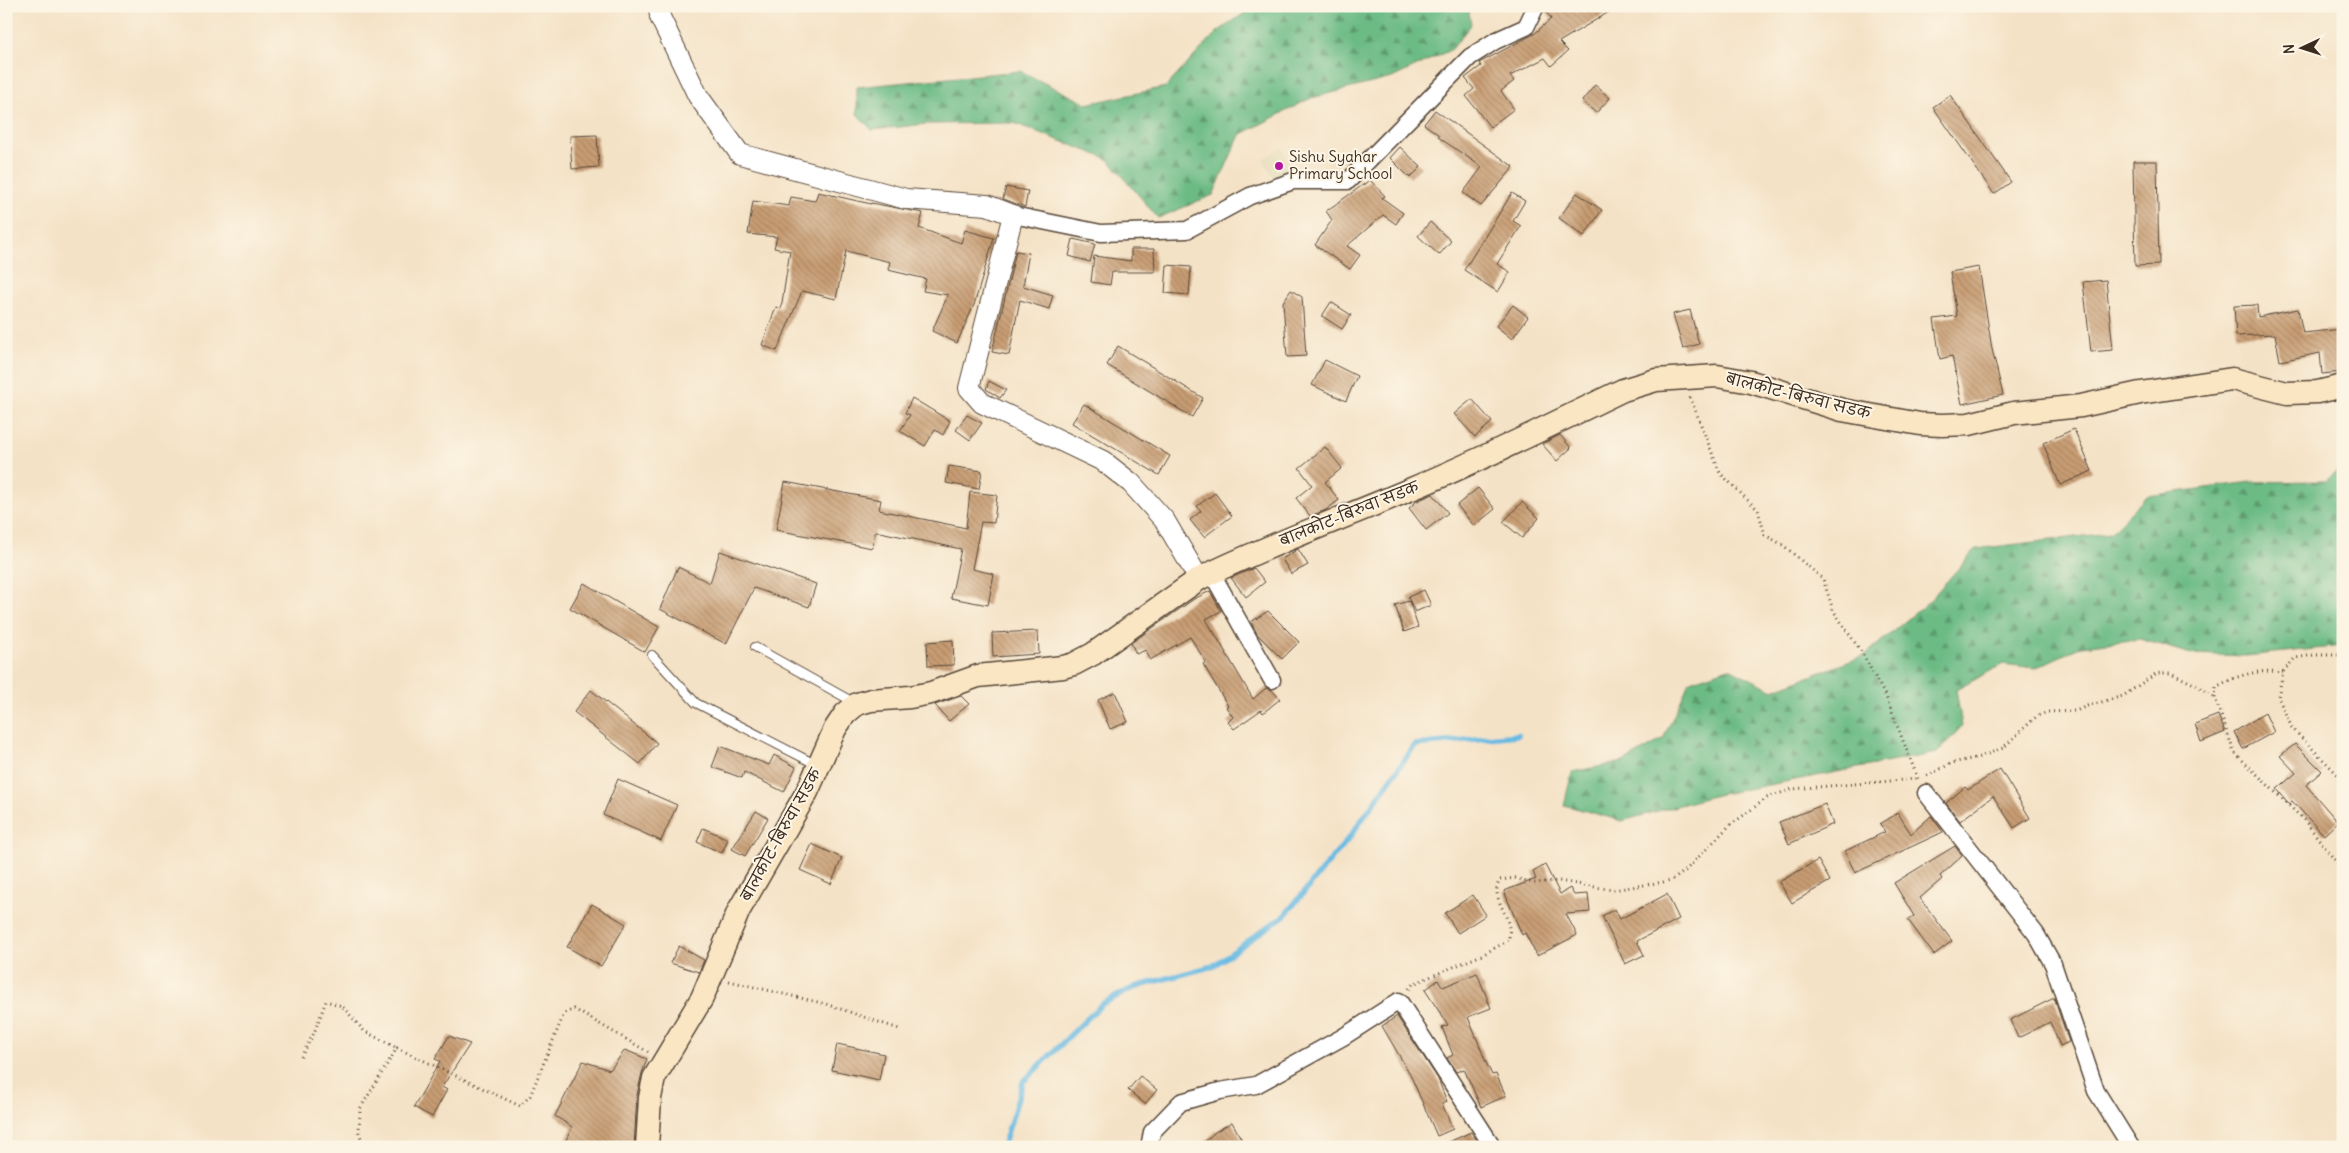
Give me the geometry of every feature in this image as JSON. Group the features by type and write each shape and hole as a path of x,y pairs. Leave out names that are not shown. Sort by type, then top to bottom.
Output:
{"main road":[{"name":"बालकोट-बिरुवा सडक","path":"647,1147 650,1098 654,1078 702,998 739,910 790,822 835,729 845,714 857,704 871,700 910,697 931,693 978,676 1074,664 1093,654 1205,575 1243,557 1410,490 1623,390 1656,380 1717,376 1751,382 1842,410 1920,424 1942,425 1969,424 2014,413 2081,406 2140,393 2232,379 2287,393 2318,392 2343,386"}],"street":[{"path":"659,6 660,17 698,96 740,154 906,199 987,204 1013,215 1101,232 1188,230 1250,196 1294,181 1348,181 1470,58 1496,41 1526,27 1536,6"},
{"path":"1013,215 969,388 982,403 1103,461 1131,483 1165,521 1205,575 1272,680"},
{"path":"1922,786 2036,934 2053,964 2096,1091 2131,1147"},
{"path":"1149,1147 1152,1132 1181,1102 1220,1090 1256,1085 1343,1036 1399,1001 1493,1147"}],"lane":[{"path":"755,647 857,704"},
{"path":"652,655 696,703 819,765"}],"path":[{"path":"1683,378 1720,473 1758,510 1765,535 1784,545 1823,579 1833,610 1862,653 1886,697 1922,786"},
{"path":"2343,655 2314,655 2295,658 2283,672 2278,698 2292,728 2343,780"},
{"path":"2283,672 2266,670 2225,682 2216,687 2215,698 2234,752 2305,821 2343,871"},
{"path":"1399,1001 1413,984 1484,954 1508,940 1509,927 1497,896 1496,886 1500,880 1514,878 1534,883 1559,881 1613,890 1663,882 1674,879 1729,826 1767,798 1792,789 1840,784 1894,782 1922,786 1952,762 1980,757 2003,748 2037,716 2048,712 2076,711 2086,706 2123,696 2157,674 2170,673 2196,685 2215,698"},
{"path":"712,977 826,1004 902,1030"},
{"path":"301,1057 314,1033 326,1001 342,1006 364,1031 520,1106 530,1096 564,1014 574,1010 664,1060"},
{"path":"364,1147 359,1132 360,1110 397,1048"}],"shaded area":[{"name":"Sishu Syahar Primary School","path":"1282,147 1295,173 1277,185 1263,159"}],"green space":[{"path":"1255,6 1468,6 1471,24 1452,49 1392,78 1311,98 1240,135 1213,195 1158,218 1108,159 1014,123 927,124 872,130 857,114 857,87 1020,71 1087,104 1166,87 1217,32"},
{"path":"2343,466 2343,646 2246,656 2191,654 2140,639 2082,646 2035,668 2003,664 1956,690 1962,726 1937,753 1716,795 1622,821 1564,805 1572,772 1623,762 1663,739 1690,681 1729,668 1773,690 1864,656 1928,602 1976,549 2110,533 2147,496 2251,482 2326,481"}],"building":[{"path":"1546,6 1619,6 1559,42 1568,51 1551,66 1545,58 1510,76 1514,81 1501,91 1514,109 1490,127 1466,96 1474,89 1465,78 1481,66 1479,63 1534,34 1551,19 1545,10"},
{"path":"1595,85 1610,98 1596,113 1582,101"},
{"path":"1950,95 2011,182 1994,194 1933,107"},
{"path":"1435,110 1514,167 1481,206 1463,193 1482,167 1438,137 1439,135 1424,124"},
{"path":"597,135 599,167 572,169 570,136"},
{"path":"1400,147 1421,167 1410,178 1390,158"},
{"path":"2133,161 2157,161 2159,265 2135,266"},
{"path":"1370,180 1385,196 1382,198 1403,213 1396,224 1383,215 1347,246 1360,255 1350,269 1315,245 1332,220 1326,211"},
{"path":"1006,187 1028,191 1025,207 1003,199"},
{"path":"818,192 923,213 919,228 961,243 965,230 994,238 974,305 957,343 932,331 948,295 923,291 926,279 888,270 890,262 846,251 836,299 802,291 777,351 762,345 776,307 781,309 790,251 774,248 777,237 748,234 753,201 789,206 791,197 815,201"},
{"path":"1512,193 1525,201 1513,221 1521,226 1497,264 1510,272 1498,292 1464,270"},
{"path":"1577,193 1602,210 1584,236 1559,218"},
{"path":"1430,222 1451,241 1439,255 1418,236"},
{"path":"1073,239 1095,244 1090,262 1069,256"},
{"path":"1131,249 1154,249 1155,272 1112,272 1110,285 1091,282 1094,256 1131,261"},
{"path":"1016,251 1029,253 1023,286 1053,295 1049,309 1020,300 1009,355 992,352"},
{"path":"1167,265 1191,267 1189,295 1165,293"},
{"path":"1979,267 1992,349 2003,395 1962,404 1952,356 1940,359 1934,319 1957,316 1950,272"},
{"path":"2106,280 2113,350 2091,352 2083,282"},
{"path":"1291,290 1302,297 1306,356 1287,357 1283,302"},
{"path":"1331,302 1351,315 1342,329 1322,316"},
{"path":"1513,305 1528,317 1512,339 1496,326"},
{"path":"2257,305 2258,317 2298,309 2303,333 2343,329 2343,372 2322,374 2320,353 2280,361 2275,334 2236,336 2234,306"},
{"path":"1690,310 1699,344 1683,349 1673,314"},
{"path":"1118,346 1203,398 1192,417 1107,365"},
{"path":"1325,360 1357,376 1346,401 1312,385"},
{"path":"989,381 1006,390 1000,398 986,389"},
{"path":"912,398 950,421 943,435 935,430 925,446 900,431 910,415 905,413"},
{"path":"1472,399 1492,422 1475,437 1454,414"},
{"path":"1084,404 1170,456 1159,475 1072,423"},
{"path":"967,415 982,423 970,440 956,430"},
{"path":"2074,429 2092,471 2060,485 2043,443"},
{"path":"1560,435 1571,448 1557,461 1542,444"},
{"path":"1325,447 1342,468 1325,482 1339,500 1326,510 1310,516 1296,498 1312,485 1299,468"},
{"path":"949,466 982,471 979,489 946,483"},
{"path":"785,482 881,500 879,510 966,528 970,492 997,495 994,523 981,522 972,569 994,574 988,605 951,598 961,549 875,531 872,548 776,530"},
{"path":"1478,488 1495,509 1474,526 1457,505"},
{"path":"1215,493 1232,516 1204,537 1190,520 1201,511 1197,506"},
{"path":"1433,494 1448,513 1426,530 1409,508 1417,501"},
{"path":"1522,502 1539,518 1522,538 1503,522"},
{"path":"1298,549 1308,565 1291,574 1282,559"},
{"path":"720,551 816,584 809,607 754,588 726,644 660,609 678,567 710,583"},
{"path":"1254,568 1265,582 1246,597 1231,578"},
{"path":"584,583 659,627 645,652 570,608"},
{"path":"1424,590 1431,605 1415,612 1408,597"},
{"path":"1210,591 1221,611 1206,619 1253,699 1266,688 1272,690 1280,699 1263,713 1261,710 1234,729 1228,722 1233,717 1226,707 1228,706 1203,664 1206,662 1190,637 1150,660 1146,650 1136,654 1131,643 1194,599"},
{"path":"1409,601 1418,627 1404,632 1395,605"},
{"path":"1268,611 1299,642 1282,659 1257,634 1251,622"},
{"path":"1038,631 1039,654 993,657 992,633"},
{"path":"953,640 954,665 928,666 927,642"},
{"path":"591,690 657,743 640,764 574,712"},
{"path":"1115,692 1128,722 1110,729 1098,700"},
{"path":"961,696 969,704 949,721 935,705"},
{"path":"2265,713 2274,732 2243,749 2234,732"},
{"path":"2218,715 2225,732 2201,742 2195,724"},
{"path":"2295,744 2322,771 2306,785 2338,822 2324,835 2292,801 2289,804 2277,789 2296,773 2280,756"},
{"path":"720,746 769,765 774,755 796,767 784,792 744,772 742,778 712,767"},
{"path":"2000,769 2030,818 2014,828 1993,796 1960,821 1946,803 1965,787 1968,790"},
{"path":"618,779 677,805 661,841 603,815"},
{"path":"1825,804 1833,824 1789,844 1779,822"},
{"path":"756,811 768,818 745,856 732,849"},
{"path":"1898,813 1911,834 1931,816 1943,832 1855,873 1845,851 1885,832 1880,824"},
{"path":"703,828 728,839 722,853 697,842"},
{"path":"812,844 842,858 831,884 800,870"},
{"path":"1955,846 1962,856 1940,876 1942,879 1920,898 1952,941 1934,955 1908,920 1914,916 1894,883"},
{"path":"1818,860 1830,881 1792,903 1779,882"},
{"path":"1545,865 1560,894 1570,888 1574,895 1588,894 1590,912 1566,914 1577,935 1537,956 1525,933 1522,935 1504,891 1536,879 1533,872"},
{"path":"1667,894 1679,919 1637,941 1644,955 1625,964 1602,916 1615,909 1620,919"},
{"path":"1473,895 1486,915 1458,933 1445,913"},
{"path":"592,904 626,924 601,966 567,947"},
{"path":"679,946 704,960 699,972 670,963"},
{"path":"1477,973 1491,1008 1468,1017 1492,1075 1496,1074 1506,1096 1481,1107 1464,1069 1456,1072 1447,1058 1453,1055 1442,1027 1448,1025 1425,990 1438,980 1443,987"},
{"path":"2054,998 2069,1042 2060,1046 2050,1022 2018,1038 2010,1020"},
{"path":"1397,1016 1438,1079 1447,1102 1442,1104 1453,1129 1437,1136 1410,1074 1382,1026"},
{"path":"449,1036 470,1044 442,1087 447,1090 432,1117 414,1107 440,1061 435,1059"},
{"path":"837,1044 884,1054 879,1080 832,1070"},
{"path":"625,1050 647,1059 637,1095 634,1147 563,1147 572,1127 555,1116 583,1061 610,1070"},
{"path":"1140,1076 1157,1090 1145,1104 1128,1090"},
{"path":"1232,1122 1243,1142 1234,1147 1199,1147 1215,1132"},
{"path":"1471,1132 1481,1147 1438,1147"}],"waterway":[{"path":"1003,1147 1023,1082 1102,1004 1135,987 1213,966 1285,915 1349,838 1415,745 1518,735"}],"place":[{"name":"Sishu Syahar Primary School","path":"1279,166"}]}
